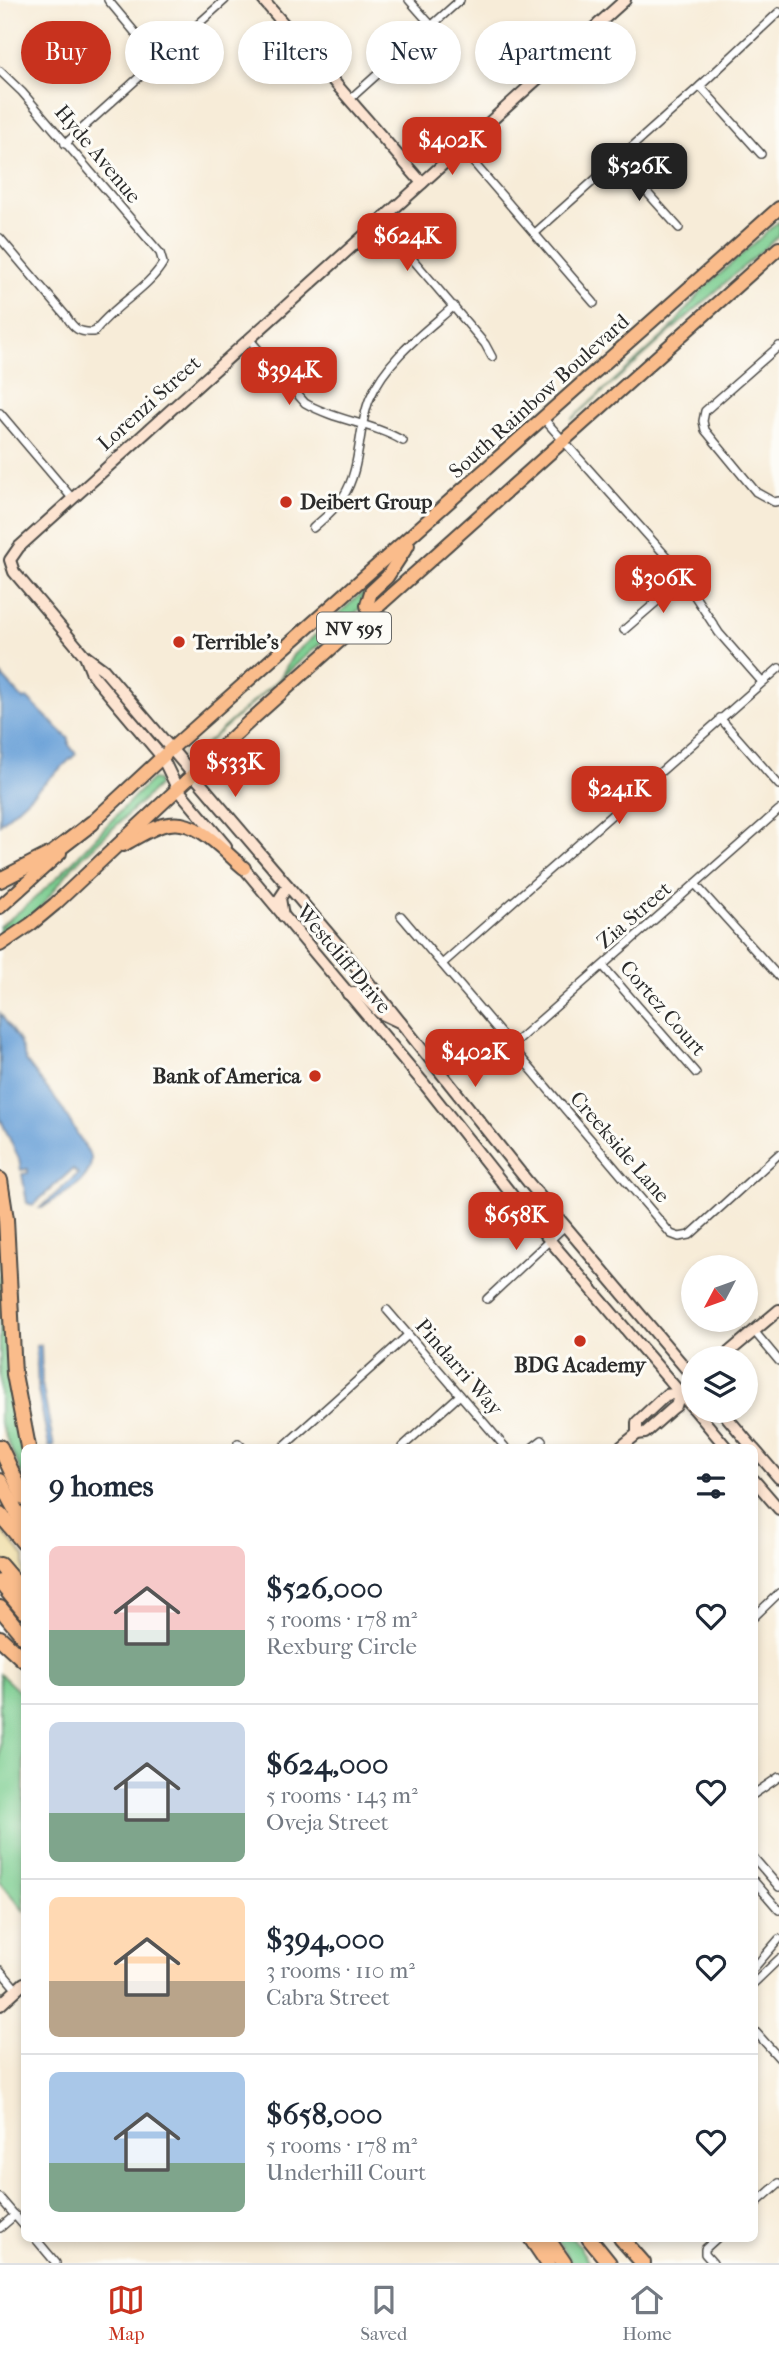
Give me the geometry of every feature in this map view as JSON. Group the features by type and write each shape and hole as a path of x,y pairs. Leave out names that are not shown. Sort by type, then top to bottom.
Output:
{"highway":[{"path":"0,880 53,853 92,822"},
{"path":"0,1180 6,1219 14,1374 27,1444"},
{"path":"0,1447 21,1492"},
{"path":"0,1480 21,1520"},
{"path":"0,1514 21,1539"},
{"path":"0,1565 21,1590"},
{"path":"0,1581 21,1607"},
{"path":"0,1608 21,1633"},
{"path":"0,1638 21,1657"},
{"path":"524,2242 537,2263"},
{"path":"534,2242 548,2263"},
{"path":"550,2242 564,2263"},
{"path":"593,2242 611,2263"},
{"path":"599,2242 611,2263"},
{"path":"625,2242 643,2263"}],"main road":[{"path":"264,0 422,183"},
{"name":"Lorenzi Street","path":"12,554 625,0"},
{"name":"South Rainbow Boulevard","path":"167,753 779,208"},
{"name":"NV 595","path":"0,945 38,919 369,614 779,248"},
{"path":"369,614 367,605 371,592 387,577 418,531"},
{"name":"Westcliff Drive","path":"12,554 10,560 14,572 85,656 92,674 167,753 244,867 284,918 425,1085 550,1240 681,1378"},
{"name":"NV 595","path":"0,907 167,753"},
{"name":"Westcliff Drive","path":"167,753 185,781 288,886 403,1024 681,1376"},
{"path":"111,852 160,826 180,824 200,831 244,867"},
{"path":"284,918 281,898 288,886"},
{"path":"348,994 359,992 383,1015 403,1024"},
{"path":"425,1085 441,1072"},
{"path":"758,1328 779,1310"},
{"path":"736,1346 753,1332"},
{"path":"625,1444 637,1434 645,1433 676,1406 681,1397"},
{"name":"Westcliff Drive","path":"706,1423 723,1444"},
{"path":"732,1423 750,1444"},
{"path":"758,1454 779,1478"},
{"path":"758,1485 779,1509"},
{"path":"0,2006 21,1987"}],"street":[{"path":"108,0 126,21"},
{"path":"202,21 225,0"},
{"path":"409,0 428,21"},
{"path":"437,21 460,0"},
{"path":"535,233 779,12"},
{"name":"Hyde Avenue","path":"0,71 22,92 160,253 163,263 157,274 104,319 94,332 84,333 73,328 66,316 0,238"},
{"path":"65,144 131,84"},
{"path":"349,99 366,84"},
{"path":"700,86 761,153"},
{"path":"461,148 594,303"},
{"path":"618,160 680,228"},
{"path":"380,221 454,306 485,344 492,358"},
{"path":"313,528 334,509 352,479 369,399 384,371 454,306"},
{"path":"250,340 305,403 317,410 391,434 403,441"},
{"path":"777,502 756,492 705,430 703,421 705,411 779,346"},
{"path":"0,413 72,498"},
{"path":"543,418 684,578 719,632 762,682"},
{"path":"624,630 684,578"},
{"path":"442,964 779,668"},
{"path":"720,718 779,785"},
{"name":"Zia Street","path":"511,1046 779,810"},
{"path":"695,884 779,977"},
{"name":"Creekside Lane","path":"401,916 671,1234 680,1237 690,1235 779,1154"},
{"name":"Cortez Court","path":"603,966 696,1073"},
{"path":"487,1299 565,1226"},
{"name":"Pindarri Way","path":"387,1310 502,1444"},
{"path":"755,1332 779,1361"},
{"path":"286,1444 408,1335"},
{"path":"405,1444 460,1395"},
{"path":"537,1444 542,1440"},
{"path":"758,1612 779,1593"},
{"path":"758,1791 779,1777"},
{"path":"758,1863 779,1887"},
{"path":"758,1886 779,1910"},
{"path":"758,1963 779,1939"},
{"path":"758,1979 779,1959"},
{"path":"0,1970 21,1987"},
{"path":"758,2034 779,2057"},
{"path":"758,2201 779,2183"},
{"path":"0,2197 21,2223"},
{"path":"0,2228 15,2215"},
{"path":"38,2242 56,2263"},
{"path":"713,2242 705,2249 705,2254 713,2263"}],"green space":[{"path":"779,221 779,235 571,420 669,331 703,289"},
{"path":"384,573 363,596 362,607 200,749 280,678 293,655"},
{"path":"152,779 158,780 158,786 74,865 39,909 0,937 0,926 41,893"},
{"path":"0,1219 8,1376 22,1444 21,1472 0,1423"},
{"path":"0,1674 21,1693 21,1907 0,1882"},
{"path":"559,2242 576,2242 590,2263 572,2263"}],"sand":[{"path":"0,1528 21,1553 21,1580 0,1555"}],"water":[{"path":"1,675 24,700 27,698 69,739 69,745 76,754 0,824"},
{"path":"0,1013 19,1041 26,1061 62,1108 91,1157 87,1174 81,1181 42,1208 78,1174 73,1169 33,1205 27,1203 22,1174 28,1173 28,1169 21,1170 19,1159 0,1118"},
{"path":"36,1345 41,1345 42,1384 53,1444 48,1444 38,1391"}],"place":[{"name":"Deibert Group","path":"286,502"},
{"name":"Terrible's","path":"179,642"},
{"name":"Bank of America","path":"315,1076"},
{"name":"BDG Academy","path":"580,1341"}]}
